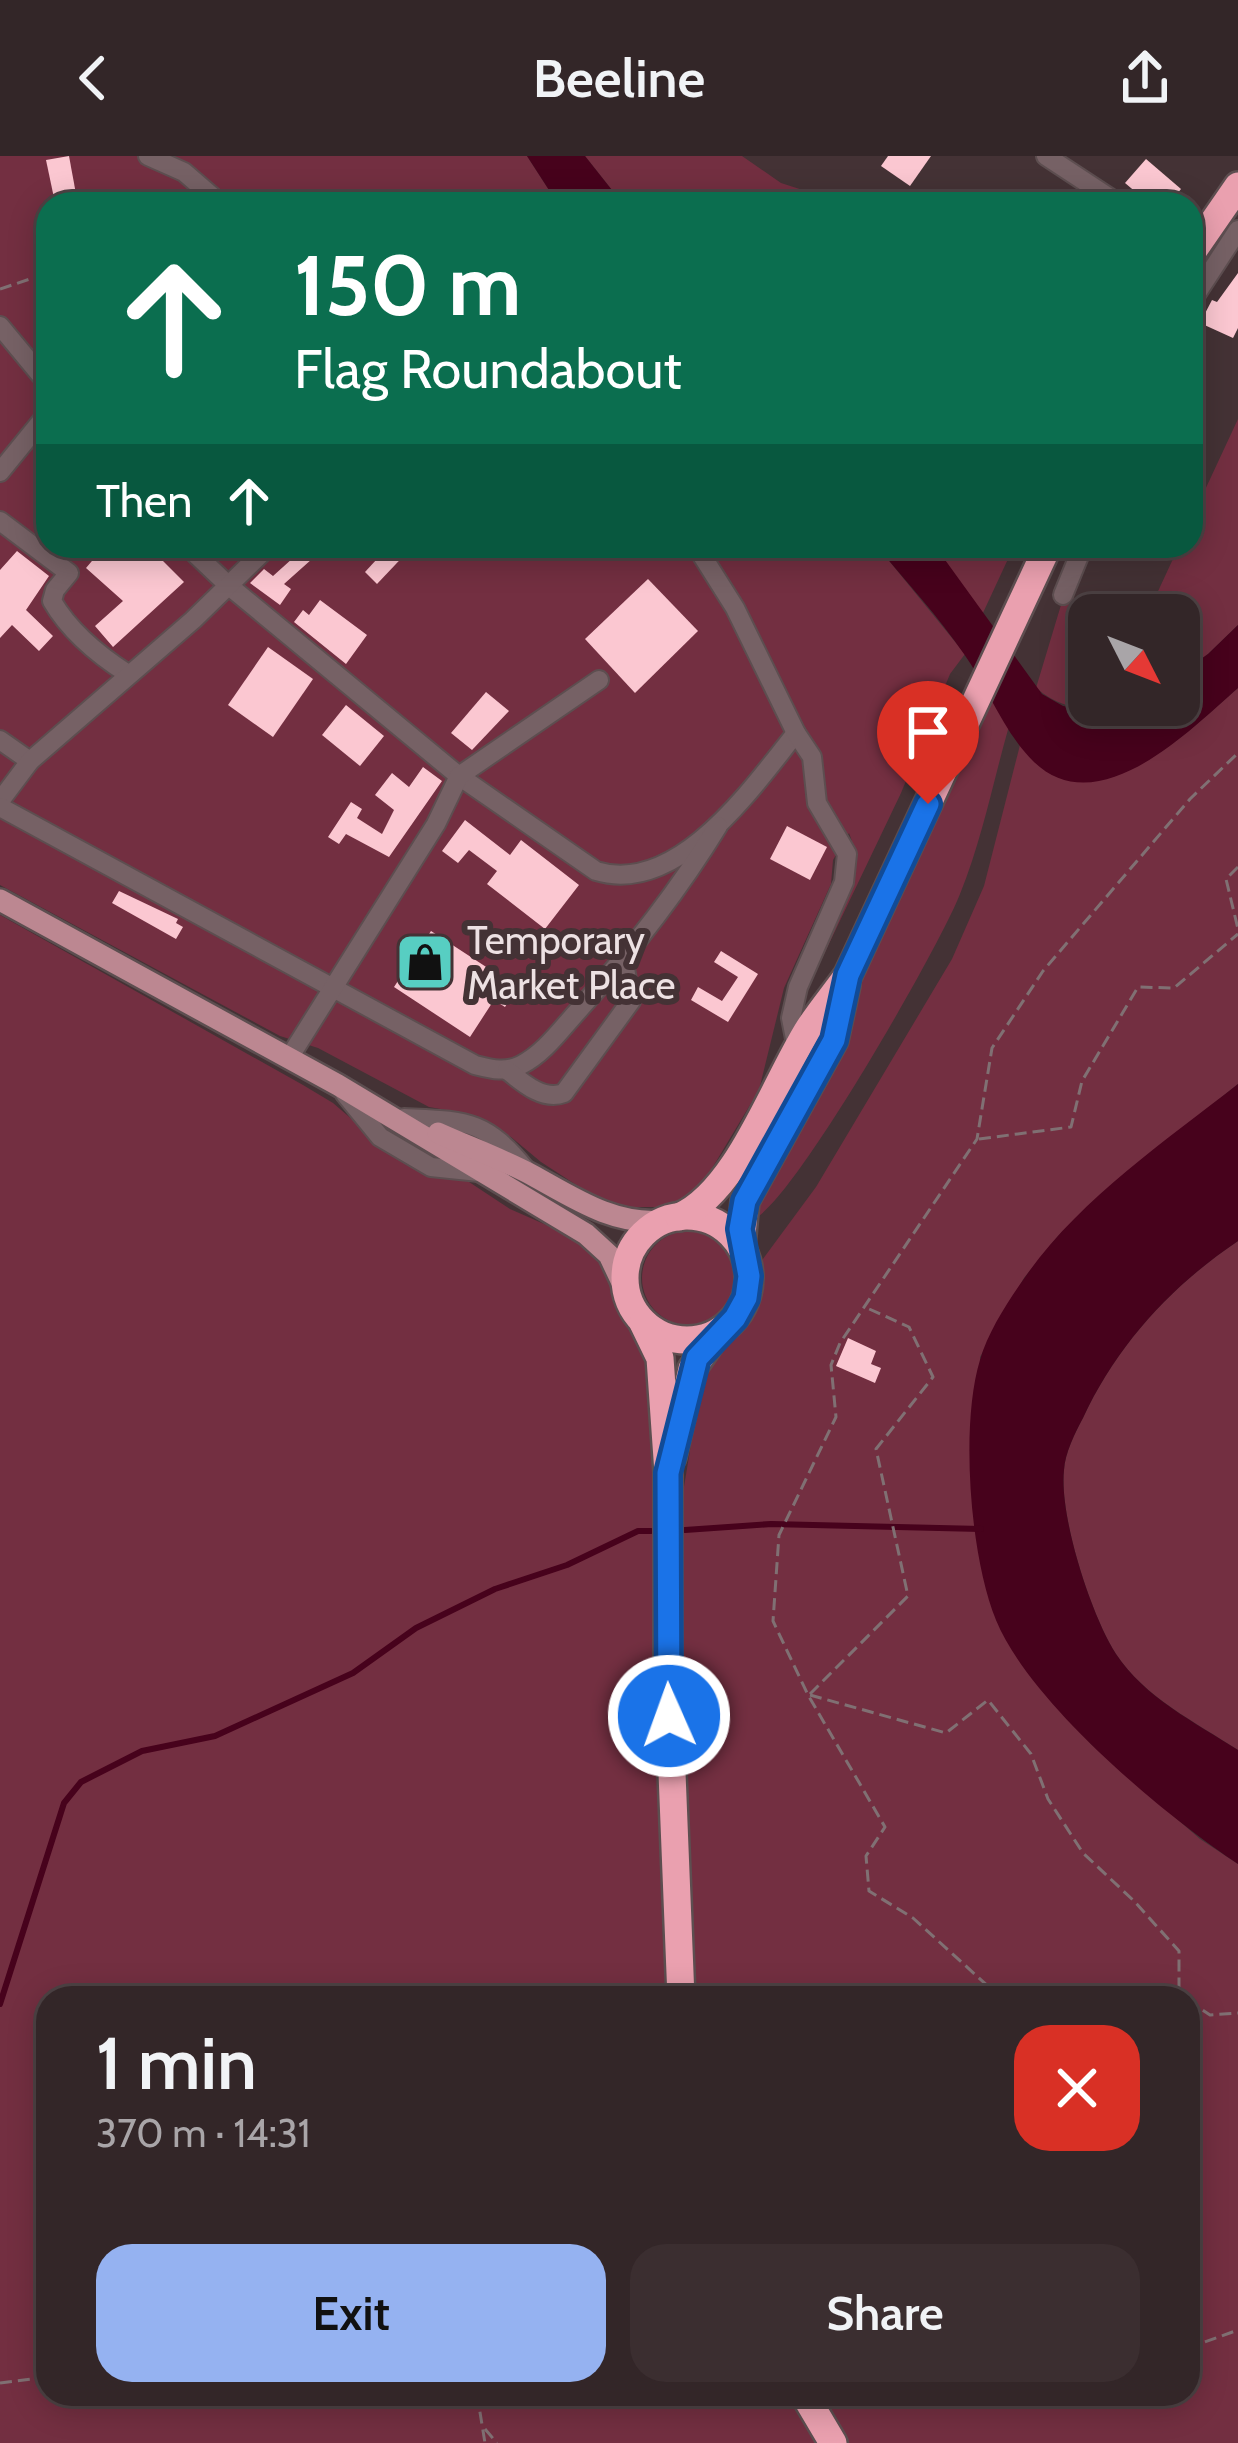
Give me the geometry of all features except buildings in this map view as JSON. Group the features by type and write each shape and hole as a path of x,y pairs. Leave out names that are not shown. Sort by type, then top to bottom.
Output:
{"highway":[{"path":"1203,237 1238,186"},
{"path":"681,1986 662,1369 656,1346 626,1292 626,1270 632,1250 645,1233 696,1209 722,1184 797,1050 848,975 1042,559"},
{"path":"668,1473 692,1369 746,1298 749,1276 741,1246 745,1201 834,1040 848,975"},
{"path":"670,1219 710,1220 728,1230 741,1246"},
{"path":"644,1323 679,1340 717,1333"},
{"path":"811,2406 833,2443"}],"main road":[{"path":"0,900 347,1090 599,1244 618,1268 626,1292"},
{"path":"347,1090 602,1212 627,1220 670,1219"}],"street":[{"path":"148,156 184,172 206,192"},
{"path":"1046,156 1101,192"},
{"path":"1203,284 1238,230"},
{"path":"0,326 36,370"},
{"path":"0,472 36,428"},
{"path":"0,520 36,548"},
{"path":"49,558 69,573 52,602 62,619 128,674"},
{"path":"200,558 459,776 580,862 612,876 635,874 662,865 718,826"},
{"path":"256,558 30,761 0,804 475,1065 507,1070 554,1097 564,1093 631,1001 623,958"},
{"path":"704,558 735,608 815,766 817,803 841,839 848,869 798,987 791,1018 797,1050"},
{"path":"1063,595 1078,558"},
{"path":"290,1058 436,824 459,776 599,680"},
{"path":"507,1070 549,1043 623,958 688,875 718,826 796,733"},
{"path":"0,740 30,761"}],"path":[{"path":"0,290 36,278"},
{"path":"988,1986 914,1918 868,1891 866,1856 885,1828 808,1695 773,1622 779,1535 836,1417 831,1365 864,1307 977,1139 992,1048 1043,971 1190,799 1238,753"},
{"path":"977,1139 1070,1127 1082,1081 1138,987 1174,988 1238,932 1226,879 1238,867"},
{"path":"808,1695 908,1596 876,1449 933,1377 909,1327 864,1307"},
{"path":"808,1695 946,1733 988,1700 1031,1754 1048,1798 1082,1853 1179,1951 1180,1986"},
{"path":"1200,2008 1210,2015 1238,2013"},
{"path":"1200,2344 1238,2330"},
{"path":"0,2383 36,2378"},
{"path":"479,2406 485,2443"},
{"path":"484,2428 497,2443"}],"shaded area":[{"path":"0,156 527,156 550,192 36,192 36,558 887,558 965,654 950,674 901,793 804,996 849,889 853,850 849,833 833,860 831,884 784,988 759,1090 702,1185 669,1207 618,1207 601,1201 511,1137 469,1114 429,1107 318,1048 280,1036 0,885"},
{"path":"527,156 585,156 614,192 550,192"},
{"path":"585,156 742,156 781,183 809,192 614,192"},
{"path":"1238,419 1238,625 1200,660 1200,594 1157,594 1173,558 1203,558 1203,494"},
{"path":"887,558 944,558 1042,694 1068,707 1068,726 1195,726 1142,764 1114,777 1087,782 1059,778 1023,750 973,667"},
{"path":"943,558 1008,558 982,615"},
{"path":"1064,595 1068,596 1068,705 1036,688"},
{"path":"1238,625 1238,688 1200,722 1200,660"},
{"path":"1238,688 1238,1084 1116,1181 1058,1236 1024,1278 980,1357 996,1620 1032,1676 1091,1744 1200,1839 1238,1864 1238,2443 846,2443 823,2406 1200,2406 1200,1986 692,1986 680,1692 681,1505 704,1365 757,1310 764,1282 760,1263 816,1187 952,959 984,886 1020,745 1047,770 1075,780 1104,779 1200,726"},
{"path":"989,696 1009,726 960,894 897,1015 831,1122 774,1202 754,1219 757,1202 848,1031 866,963"},
{"path":"0,915 303,1085 333,1103 376,1140 460,1176 510,1209 560,1231 590,1251 605,1269 647,1355 667,1986 36,1986 36,2406 795,2406 818,2443 0,2443"},
{"path":"1238,1084 1238,1241 1168,1298 1112,1366 1071,1443 1064,1490 1079,1565 1116,1654 1156,1696 1238,1750 1238,1864 1102,1755 1013,1652 996,1620 980,1562 969,1454 980,1360 993,1328 1023,1280 1095,1198"},
{"path":"689,1231 722,1245 736,1278 722,1311 689,1325 656,1311 642,1278 656,1245"},
{"path":"1238,1241 1238,1750 1156,1696 1116,1654 1079,1565 1064,1490 1071,1443 1112,1366 1168,1298"}],"waterway":[{"path":"685,1530 771,1524 981,1529"},
{"path":"0,2004 64,1803 81,1782 142,1751 215,1736 353,1673 416,1628 495,1589 567,1565 638,1531 651,1531"}],"place":[{"name":"Temporary Market Place","path":"425,962"}],"route":[{"path":"669,1716 668,1473 692,1369 704,1348 743,1306 749,1283 740,1229 745,1201 834,1040 848,975 928,804"}]}
